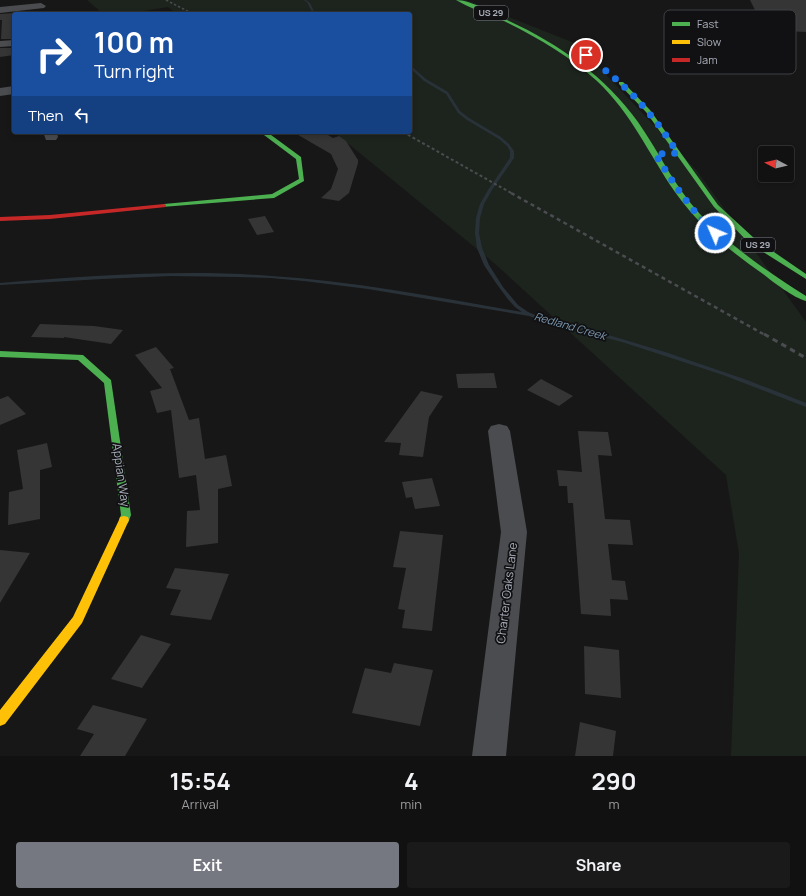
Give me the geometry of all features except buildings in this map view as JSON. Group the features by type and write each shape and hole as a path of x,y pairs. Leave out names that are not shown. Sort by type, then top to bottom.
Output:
{"main road":[{"name":"US 29","path":"458,0 514,24 560,50 600,81 716,206 752,241 806,277"},
{"name":"US 29","path":"475,0 540,28"},
{"path":"560,50 571,48"},
{"name":"US 29","path":"616,78 648,111 667,153 682,197 705,224 766,274 806,299"},
{"path":"0,219 50,217 274,196 302,180 299,158 266,134"},
{"name":"Appian Way","path":"0,354 80,357 108,382 126,515 78,620 0,720"}],"street":[{"path":"0,10 39,3 46,12"},
{"path":"0,44 12,43"},
{"path":"0,92 12,90"},
{"name":"Charter Oaks Lane","path":"489,756 514,532 499,431"}],"shaded area":[{"path":"87,0 466,0 577,44 697,171 806,322 806,756 731,756 739,553 726,475 494,263 336,134 412,134 412,12 174,12 168,7 138,12 101,12"}],"waterway":[{"name":"Redland Creek","path":"304,0 308,2 313,12"},
{"name":"Redland Creek","path":"412,68 425,80 447,93 459,112 500,138 512,151 512,158 500,174 482,204 478,218 477,233 480,248 487,265 512,302 521,310 536,317 664,353 745,381 806,405"},
{"path":"0,284 102,277 237,275 304,280 368,288 528,315"}],"railway":[{"path":"166,0 189,12"},
{"path":"407,134 513,194"},
{"path":"511,193 765,335"},
{"path":"764,334 806,358"}],"traffic: fast":[{"path":"458,0 495,15 531,33 582,66 611,92 630,115 673,184 696,214 740,254 806,299"},
{"path":"621,83 648,111 716,206 752,241 806,277"},
{"path":"164,206 274,196 302,180 299,158 266,134"},
{"path":"0,354 80,357 108,382 126,515 124,520"}],"traffic: slow":[{"path":"0,720 78,620 124,520"}],"traffic: jam":[{"path":"0,219 50,217 164,206"}],"route":[{"path":"586,55 616,78 648,111 678,153 655,154 682,197 705,224 715,233"}]}
